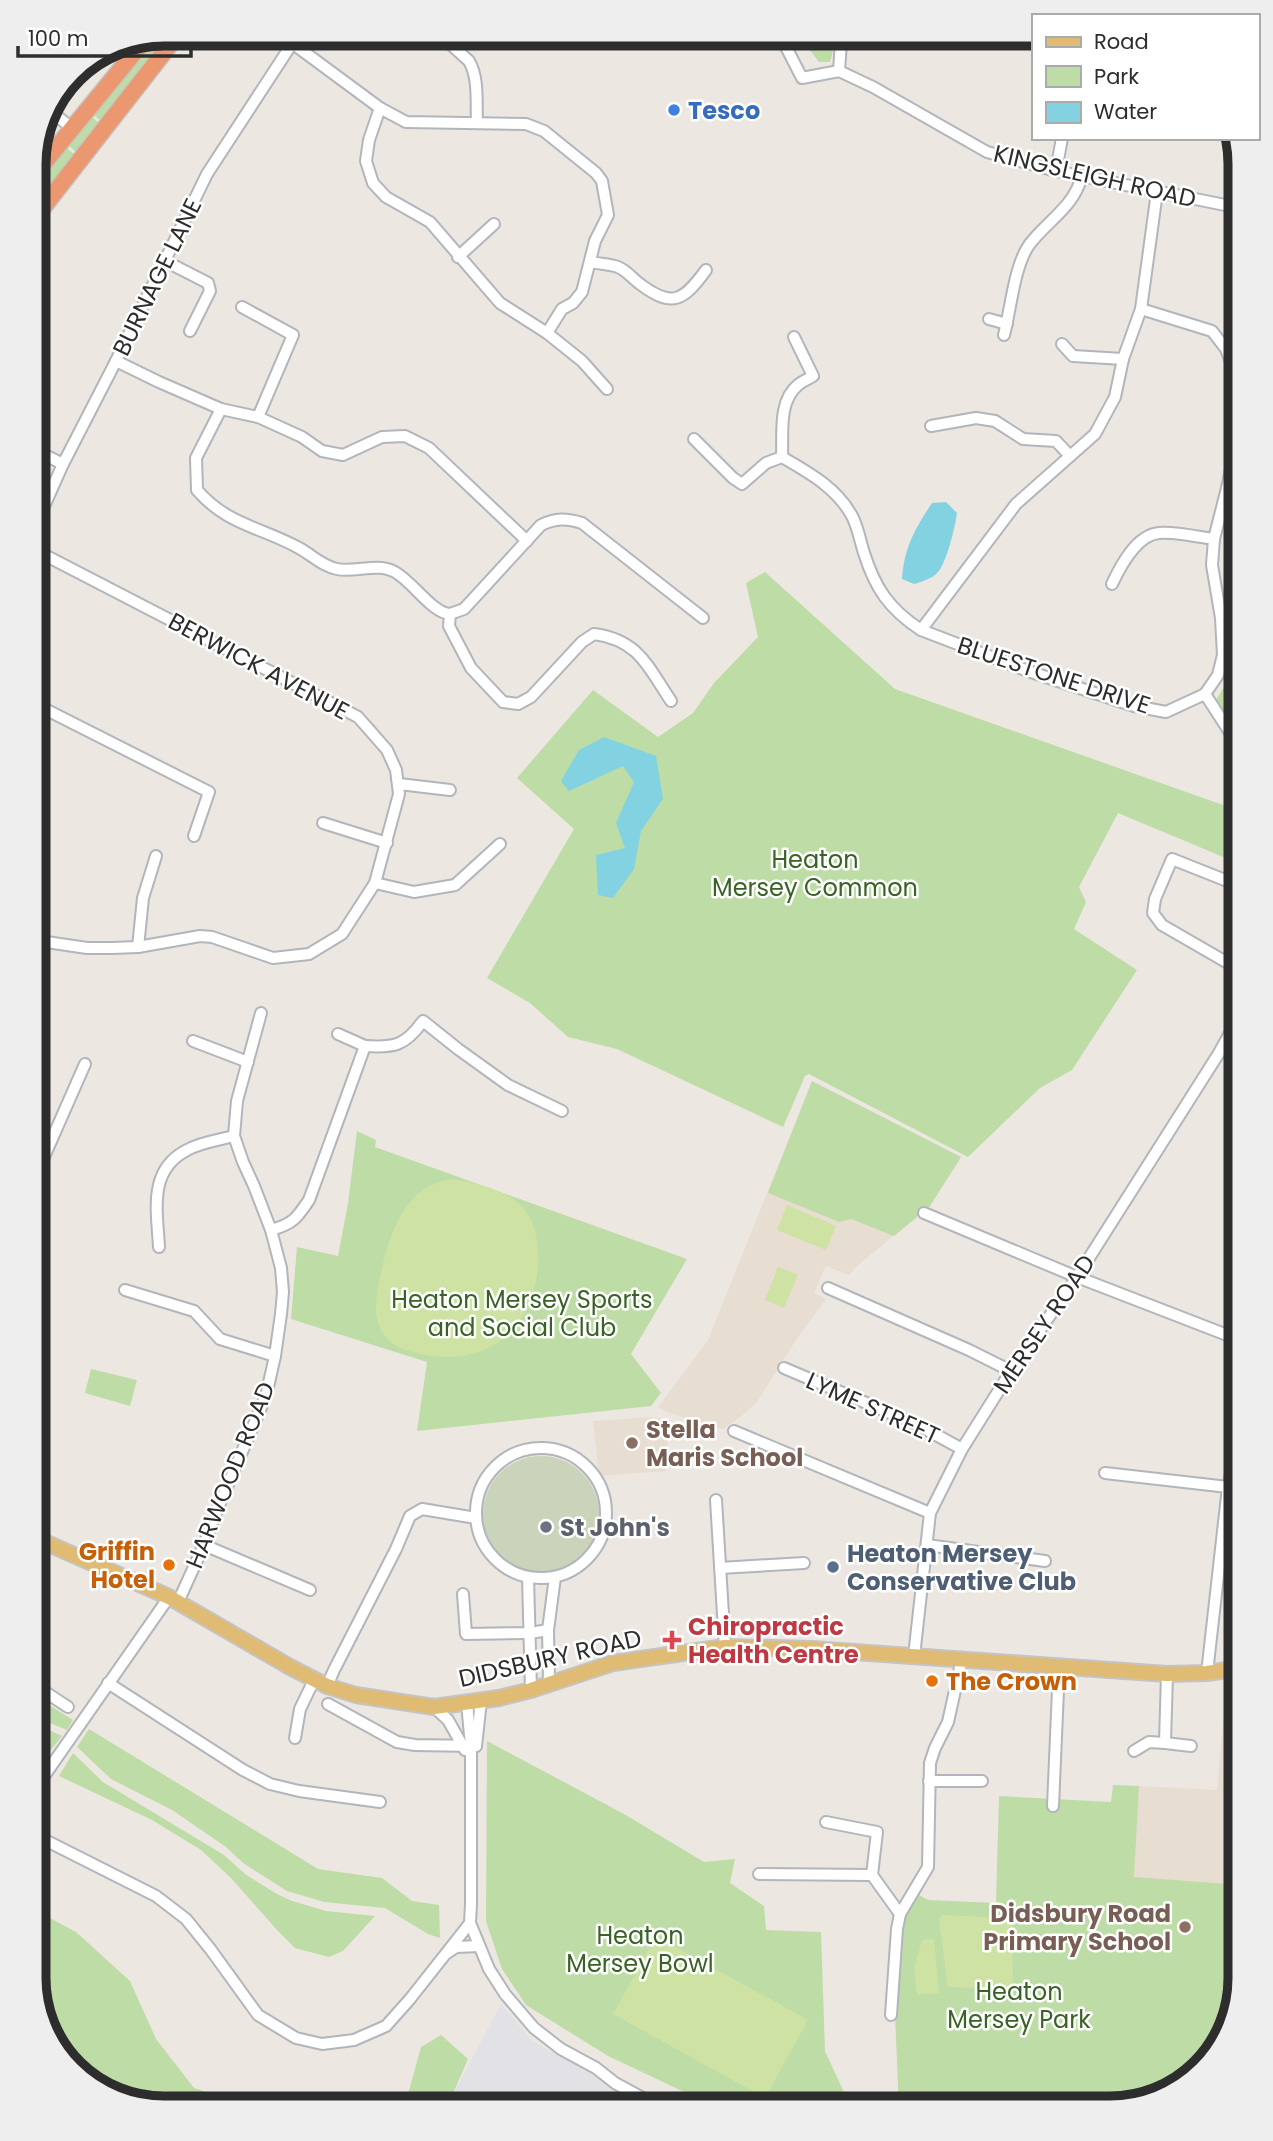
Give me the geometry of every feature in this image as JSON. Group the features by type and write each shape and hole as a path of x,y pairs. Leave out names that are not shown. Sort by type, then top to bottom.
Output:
{"highway":[{"path":"46,202 169,46"},
{"path":"46,161 138,49"}],"main road":[{"name":"DIDSBURY ROAD","path":"46,1543 174,1599 321,1683 356,1695 434,1707 531,1690 612,1663 725,1647 812,1649 1167,1674 1228,1670"}],"street":[{"name":"BURNAGE LANE","path":"46,502 207,174 290,46"},
{"path":"305,46 380,108 406,122 526,124 544,131 596,173 602,181 608,215 595,241 582,292 573,303 562,309 547,334"},
{"path":"452,46 472,66 476,83 477,122"},
{"path":"786,46 802,78 839,71 841,46"},
{"name":"KINGSLEIGH ROAD","path":"839,71 987,152 1056,171 1228,206"},
{"path":"380,108 369,140 366,161 373,183 386,197 430,222 500,303 582,361 607,389"},
{"path":"56,116 73,129"},
{"path":"1056,171 1062,140"},
{"path":"989,319 1006,329 1024,255 1032,242 1069,204 1082,176"},
{"path":"920,630 1016,505 1095,434 1115,397 1123,359 1141,309 1157,192"},
{"path":"458,257 494,224"},
{"path":"165,261 208,283 210,291 190,331"},
{"path":"591,262 619,267 653,294 677,299 682,298 695,286 706,271"},
{"path":"242,307 293,335 258,417"},
{"path":"1141,309 1212,331 1228,353"},
{"path":"694,439 742,484 766,463 782,457 786,401 797,385 814,376 794,337"},
{"path":"1062,344 1073,356 1123,359"},
{"path":"116,360 221,409 258,417 302,437 322,451 343,455 382,438 405,436 429,448 527,541"},
{"path":"221,409 196,458 197,490 209,504 228,517 299,548 323,565 339,570 381,568 393,571 407,580 443,614 450,614 464,609 541,525 567,518 582,523 703,618"},
{"path":"931,426 976,418 995,421 1023,439 1056,441 1070,456"},
{"path":"46,456 63,464"},
{"name":"BLUESTONE DRIVE","path":"782,457 821,480 843,503 853,518 872,578 881,594 908,622 920,630 1028,671 1134,706 1166,712 1205,694"},
{"path":"1228,483 1214,539 1212,565 1221,618 1223,655 1218,675 1205,694 1228,729"},
{"path":"1112,584 1123,560 1147,537 1158,533 1214,539"},
{"name":"BERWICK AVENUE","path":"46,556 358,717 387,750 399,784 397,807 375,883 342,934 309,954 273,958 212,937 200,936 138,947 87,948 46,942"},
{"path":"450,614 449,626 471,668 503,702 518,704 531,697 582,642 594,634 625,642 641,656 671,701"},
{"path":"1221,618 1228,618"},
{"path":"46,710 209,792 194,836"},
{"path":"399,784 450,790"},
{"path":"323,823 387,843"},
{"path":"375,883 414,892 455,885 500,844"},
{"path":"138,947 143,898 156,856"},
{"path":"1228,881 1172,859 1155,899 1153,913 1162,925 1228,963"},
{"name":"HARWOOD ROAD","path":"46,1773 108,1683 174,1599 204,1545 266,1396 275,1356 283,1292 281,1268 271,1230 234,1136 237,1101 261,1013"},
{"path":"338,1034 365,1046 386,1048 400,1044 413,1034 423,1021 508,1085 562,1111"},
{"name":"MERSEY ROAD","path":"914,1656 930,1513 962,1450 1011,1371 1077,1277 1228,1037"},
{"path":"193,1041 248,1062"},
{"path":"271,1230 287,1226 297,1218 309,1200 365,1046"},
{"path":"46,1152 85,1064"},
{"path":"159,1247 156,1197 160,1179 170,1161 189,1149 234,1136"},
{"path":"924,1213 1077,1277 1228,1335"},
{"path":"828,1289 1011,1371"},
{"path":"125,1290 194,1311 220,1339 275,1356"},
{"name":"LYME STREET","path":"784,1368 918,1425 962,1450"},
{"path":"734,1431 930,1513"},
{"path":"542,1448 563,1452 581,1462 596,1477 604,1497 606,1517 602,1538 591,1556 574,1569 555,1577 528,1577 508,1570 492,1556 481,1538 476,1518 482,1486 502,1461 521,1451 542,1448"},
{"path":"1105,1473 1228,1487 1207,1673"},
{"path":"716,1500 725,1647"},
{"path":"295,1738 300,1709 321,1683 396,1549 411,1516 422,1509 476,1518"},
{"path":"204,1545 310,1590"},
{"path":"927,1545 1045,1561"},
{"path":"720,1568 804,1563"},
{"path":"528,1577 531,1690"},
{"path":"549,1682 548,1630 555,1577"},
{"path":"463,1594 466,1634 530,1633 548,1630"},
{"path":"891,2015 900,1914 929,1867 930,1763 948,1722 962,1659"},
{"path":"1053,1806 1059,1668"},
{"path":"1165,1743 1167,1674"},
{"path":"108,1683 243,1770 270,1784 299,1791 380,1802"},
{"path":"46,1693 68,1707"},
{"path":"474,1702 470,1746 470,1923 488,1969 534,2028 561,2049 638,2096"},
{"path":"328,1704 397,1742 470,1746"},
{"path":"434,1707 470,1746 470,1787"},
{"path":"1134,1751 1149,1742 1191,1746"},
{"path":"929,1781 982,1782"},
{"path":"825,1822 877,1832 872,1875 900,1914"},
{"path":"46,1841 156,1896 186,1919 258,2015 296,2038 322,2044 354,2040 386,2026 470,1923"},
{"path":"759,1874 872,1875"},
{"path":"442,1957 456,1947 479,1946"}],"shaded area":[{"path":"812,1081 961,1157 930,1206 849,1275 826,1266 814,1293 826,1299 796,1340 757,1402 742,1416 723,1429 670,1413 658,1407 708,1340"},
{"name":"Stella Maris School","path":"652,1417 669,1420 666,1471 599,1476 593,1421"},
{"name":"Didsbury Road Primary School","path":"1226,1690 1228,1977 1223,2008 1208,2043 1187,2066 1162,2083 1121,2095 1139,1786 1217,1790"},
{"path":"501,2004 532,2041 634,2096 452,2095"}],"green space":[{"path":"807,46 832,46 830,62 819,62"},
{"path":"147,47 155,52 101,121 94,115"},
{"path":"92,117 99,123 76,152 69,146"},
{"path":"67,148 74,154 46,189 46,175"},
{"name":"Heaton Mersey Common","path":"765,572 895,689 1228,807 1228,859 1118,813 1079,887 1086,902 1074,929 1137,970 1072,1070 1040,1088 968,1157 809,1074 805,1076 783,1127 617,1049 568,1037 530,1003 487,978 574,829 517,778 593,690 658,737 693,713 714,683 758,637 746,583"},
{"path":"1228,681 1228,715 1216,700"},
{"path":"812,1081 961,1157 930,1206 894,1236 851,1219 839,1222 768,1193"},
{"name":"Heaton Mersey Sports and Social Club","path":"357,1131 376,1140 375,1147 687,1259 631,1354 661,1393 651,1406 417,1431 427,1362 291,1319 297,1247 338,1256"},
{"path":"453,1179 499,1192 513,1199 526,1211 534,1227 538,1246 535,1285 521,1320 510,1333 491,1346 459,1356 419,1354 394,1345 381,1330 376,1302 381,1273 395,1227 411,1201 436,1183"},
{"path":"787,1205 836,1226 826,1250 777,1230"},
{"path":"778,1267 798,1275 784,1308 765,1300"},
{"path":"91,1369 137,1380 130,1406 85,1393"},
{"path":"541,1456 563,1460 582,1473 595,1492 599,1514 595,1536 582,1555 563,1568 541,1572 519,1568 500,1555 487,1536 483,1514 487,1492 500,1473 519,1460"},
{"path":"46,1703 73,1720 67,1730 46,1721"},
{"path":"46,1729 62,1736 46,1756"},
{"path":"89,1729 318,1869 382,1878 412,1901 439,1905 440,1938 428,1934 385,1908 324,1902 287,1891 243,1863 226,1847 172,1810 111,1779 77,1747"},
{"name":"Heaton Mersey Bowl","path":"487,1741 624,1814 704,1862 735,1859 730,1883 764,1906 766,1930 821,1932 825,2051 846,2096 692,2096 608,2056 526,2005 502,1969 486,1921"},
{"path":"73,1753 103,1782 224,1855 245,1874 277,1894 326,1911 375,1916 343,1951 329,1957 295,1948 231,1878 201,1850 152,1820 59,1776"},
{"name":"Heaton Mersey Park","path":"1113,1785 1139,1786 1134,1877 1228,1884 1226,1993 1223,2008 1208,2043 1175,2076 1140,2091 1125,2094 898,2096 895,2015 903,1914 915,1893 928,1900 996,1903 999,1796 1111,1802"},
{"path":"942,1915 1005,1918 1012,1923 1013,1983 1006,1989 948,1987 939,1920"},
{"path":"46,1916 76,1932 130,1981 156,2039 194,2088 217,2095 156,2095 126,2089 98,2076 75,2055 58,2030 48,2000"},
{"path":"656,1936 808,2020 766,2096 761,2096 613,2014"},
{"path":"934,1939 939,1993 917,1995 914,1968 922,1940"},
{"path":"441,2035 468,2059 452,2095 408,2095 421,2047"}],"water":[{"path":"946,502 957,513 941,567 927,580 914,584 902,579 908,548 920,521 932,503"},
{"path":"604,737 656,756 663,799 641,831 634,869 613,898 598,895 596,855 625,848 616,823 634,782 623,766 569,791 561,781 579,750"}],"place":[{"name":"Tesco","path":"674,110"},
{"name":"Stella Maris School","path":"632,1443"},
{"name":"St John's","path":"546,1527"},
{"name":"Griffin Hotel","path":"169,1565"},
{"name":"Heaton Mersey Conservative Club","path":"833,1567"},
{"name":"Chiropractic Health Centre","path":"672,1640"},
{"name":"The Crown","path":"932,1681"},
{"name":"Didsbury Road Primary School","path":"1185,1927"}]}
